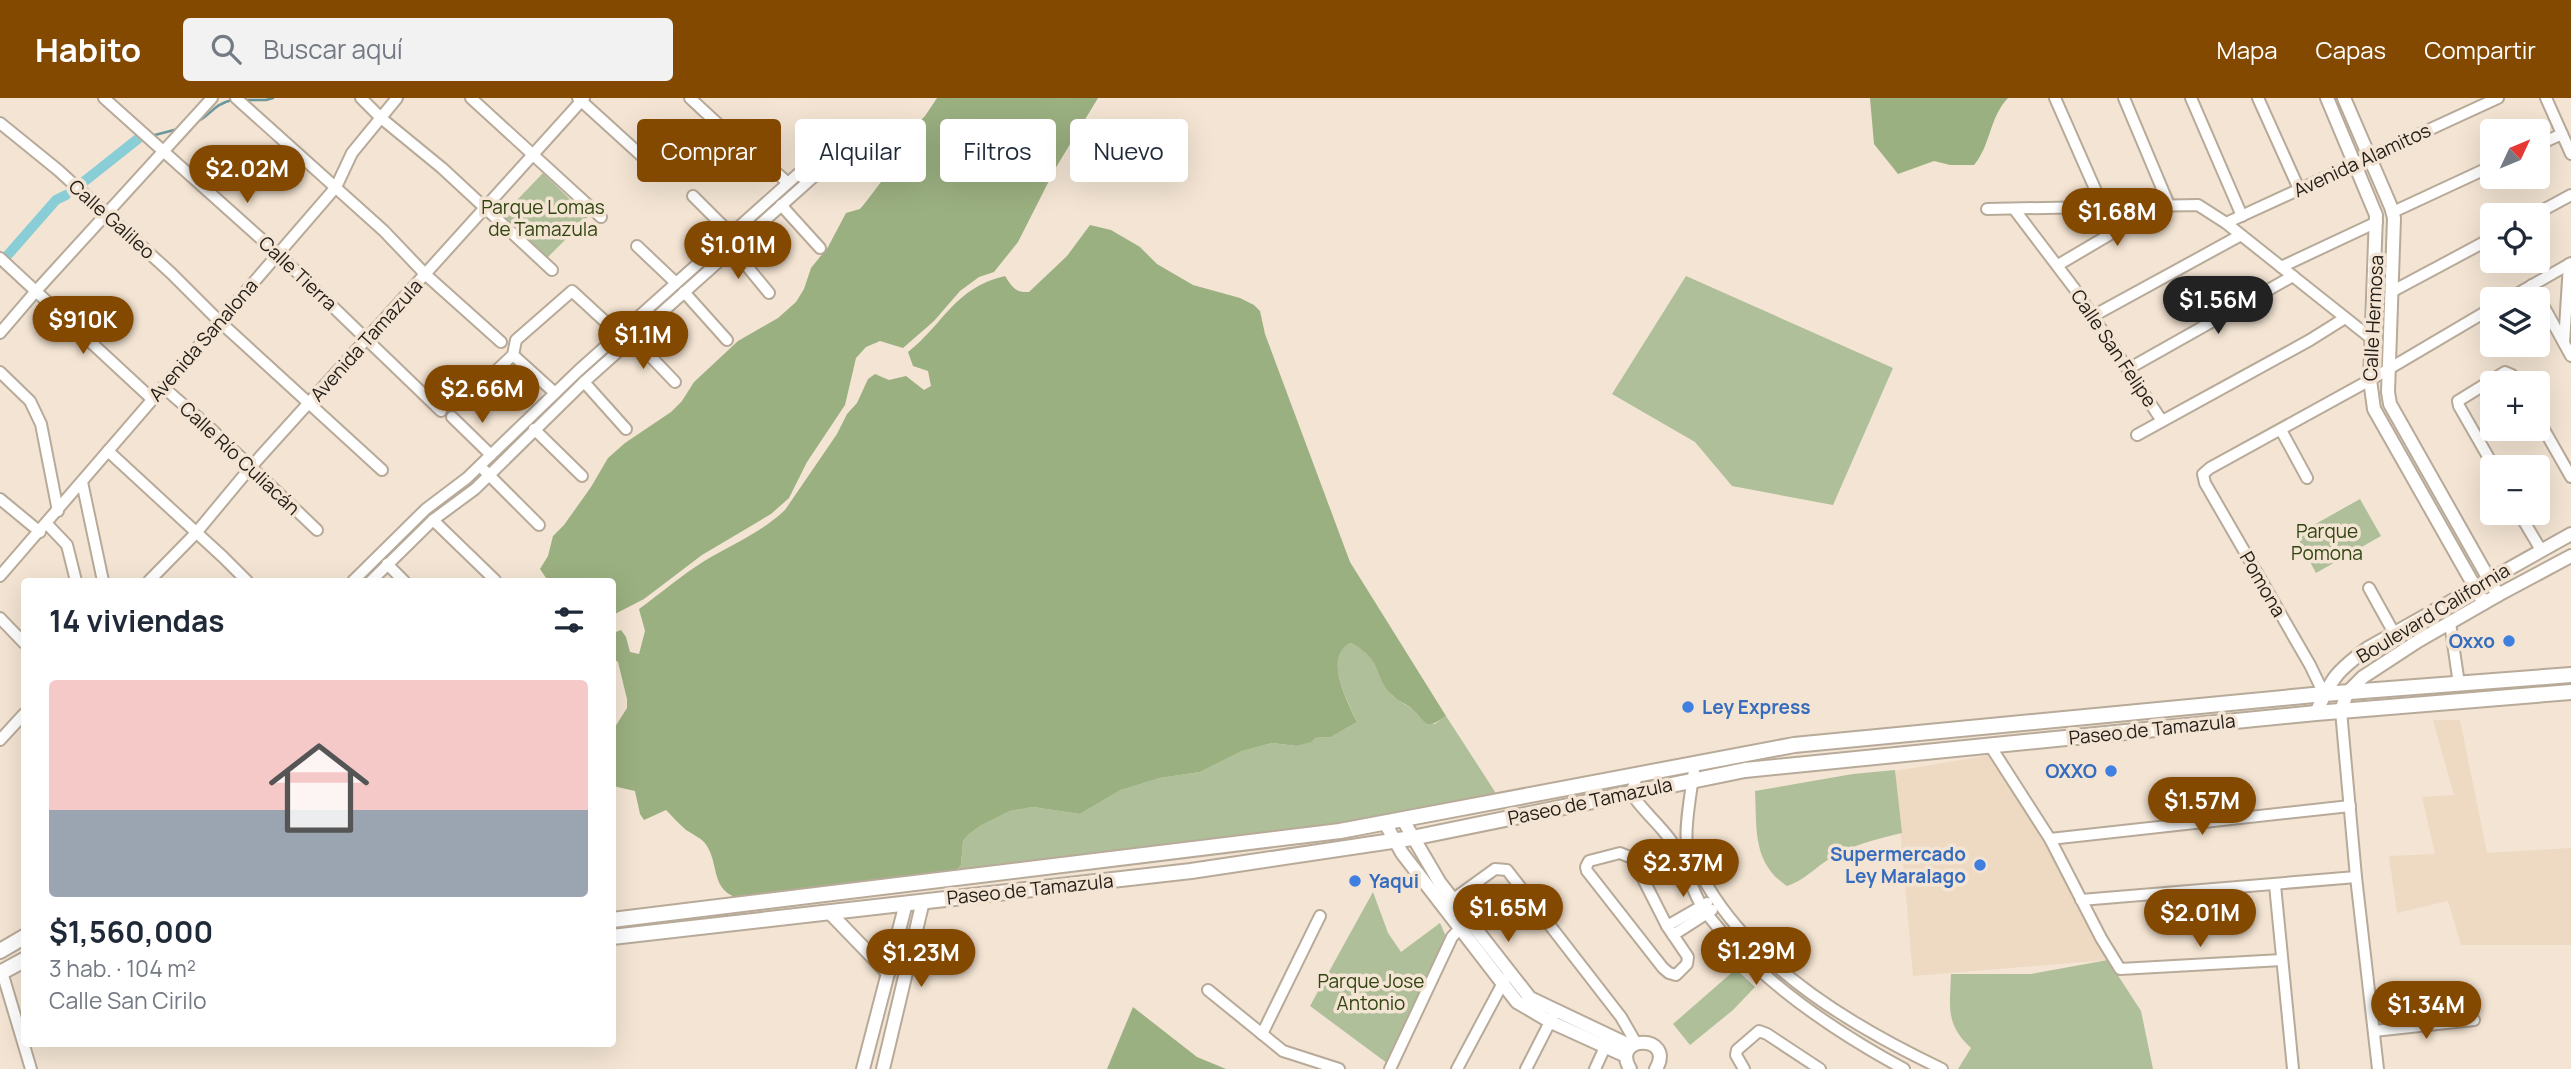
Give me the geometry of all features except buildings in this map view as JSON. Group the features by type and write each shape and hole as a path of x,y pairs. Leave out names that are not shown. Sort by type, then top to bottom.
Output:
{"main road":[{"name":"Paseo de Tamazula","path":"616,920 1291,838 1403,820 1777,747 2324,694 2571,675"},
{"name":"Paseo de Tamazula","path":"616,937 1191,871 1412,838 1745,770 1989,744 2571,691"},
{"path":"2036,723 2038,740"},
{"path":"1788,765 1827,749 1837,740"},
{"path":"0,951 21,939"},
{"path":"1,971 21,961"}],"street":[{"name":"Calle Tierra","path":"104,98 278,254 441,411"},
{"path":"0,333 162,150 212,98"},
{"path":"236,98 384,231 425,274 501,342"},
{"path":"361,98 442,168 552,270"},
{"name":"Avenida Sanalona","path":"0,576 335,187 352,153 397,98"},
{"path":"471,98 601,217"},
{"path":"690,98 713,119"},
{"path":"2055,98 2103,207"},
{"path":"2124,98 2165,205"},
{"path":"2191,98 2242,216"},
{"path":"2258,98 2299,189"},
{"name":"Calle Hermosa","path":"2327,98 2374,207 2377,222 2370,380 2374,409 2484,603"},
{"name":"Avenida Alamitos","path":"2227,223 2498,98"},
{"path":"2546,98 2571,153"},
{"path":"581,99 637,151"},
{"name":"Avenida Tamazula","path":"152,578 196,533 250,468 581,99"},
{"name":"Calle Hermosa","path":"2346,99 2393,212 2388,392 2390,404 2498,595"},
{"name":"Calle Galileo","path":"0,123 58,170 104,215 172,273 219,321 382,470"},
{"path":"2550,140 2562,134"},
{"path":"356,578 426,509 467,478 555,393 627,338 684,292 830,162 836,156 834,151 826,149 676,283 627,338 475,489 433,520 374,578"},
{"path":"2393,212 2480,172"},
{"path":"781,177 787,182"},
{"path":"693,195 730,233"},
{"path":"2550,206 2571,195"},
{"path":"761,205 769,216"},
{"path":"781,205 820,248"},
{"path":"2058,264 2165,205"},
{"path":"1987,209 2198,205 2227,223 2372,339"},
{"name":"Calle San Felipe","path":"2014,209 2058,264 2162,421"},
{"path":"2281,267 2377,222"},
{"path":"2094,316 2241,235"},
{"path":"2391,292 2480,244"},
{"path":"637,246 676,283"},
{"path":"732,248 769,293"},
{"path":"0,258 152,399"},
{"path":"2529,287 2570,264"},
{"path":"2564,343 2570,264"},
{"path":"2128,369 2293,276"},
{"path":"2532,285 2571,356"},
{"path":"481,385 513,355 516,340 572,291 675,382"},
{"path":"684,292 727,340"},
{"path":"2307,478 2281,430 2480,316"},
{"path":"2137,435 2345,318"},
{"path":"513,355 555,393"},
{"path":"0,372 30,401 41,424 58,510"},
{"path":"584,382 626,429"},
{"name":"Calle Río Culiacán","path":"163,387 317,530"},
{"path":"2480,387 2458,401 2487,455"},
{"path":"452,417 491,454"},
{"path":"534,429 582,476"},
{"name":"Pomona","path":"2281,430 2203,474 2205,483 2324,694"},
{"path":"2550,440 2571,477"},
{"path":"108,451 244,578"},
{"path":"480,465 538,524"},
{"path":"82,482 102,578"},
{"path":"0,499 67,545 75,578"},
{"path":"433,520 493,578"},
{"path":"2526,525 2541,550"},
{"name":"Boulevard California","path":"2316,713 2331,680 2346,665 2394,633 2571,534"},
{"name":"Boulevard California","path":"2347,693 2363,677 2450,623 2571,556"},
{"path":"387,564 401,578"},
{"path":"362,572 368,578"},
{"path":"2369,589 2394,633"},
{"path":"0,618 21,640"},
{"path":"2450,623 2459,684"},
{"path":"2347,693 2341,711 2356,877 2378,1069"},
{"path":"0,740 21,717"},
{"path":"1989,744 2050,839 2120,969 2282,960"},
{"path":"1695,762 1686,839 1696,866 1717,902 1755,946 1777,966 1857,1024 1919,1062 1942,1069"},
{"path":"1638,774 1631,793 1644,812 1669,837 1704,910 1745,957 1842,1031 1905,1069 1919,1062"},
{"path":"2050,839 2350,806"},
{"path":"1403,820 1440,883 1448,903"},
{"path":"1385,823 1395,840 1448,903 1526,1009 1553,1017 1631,1054"},
{"path":"1669,837 1688,832"},
{"path":"1620,853 1632,858 1670,930 1688,957 1687,964 1676,975 1662,968 1587,871 1587,863 1620,853"},
{"path":"1685,871 1696,866"},
{"path":"1448,903 1495,869 1507,870 1621,1017 1631,1054"},
{"path":"2081,900 2356,877"},
{"path":"2275,885 2293,1069"},
{"path":"883,1069 923,901"},
{"path":"1670,930 1717,902"},
{"path":"863,1069 906,903"},
{"path":"829,912 888,972"},
{"path":"1262,1034 1320,916"},
{"path":"1390,1069 1451,937 1463,924"},
{"path":"1745,957 1752,953 1755,946"},
{"path":"1768,977 1769,968 1777,966"},
{"path":"1,971 21,1036"},
{"path":"1457,1069 1505,979"},
{"path":"1208,990 1286,1053 1339,1069"},
{"path":"1553,1017 1605,1046 1631,1054"},
{"path":"1526,1069 1553,1017"},
{"path":"2374,1031 2474,1020"},
{"path":"1744,1069 1736,1055 1737,1050 1759,1031 1821,1069"},
{"path":"1631,1054 1647,1042 1656,1048 1660,1058 1657,1069"},
{"path":"1595,1069 1605,1046"},
{"path":"24,1047 31,1069"}],"shaded area":[{"path":"2433,720 2460,720 2487,853 2571,848 2571,945 2461,945 2448,901 2397,913 2389,856 2435,854 2422,797 2454,795"},
{"name":"Supermercado Ley Maralago","path":"1996,754 2108,960 1913,976 1895,771"}],"green space":[{"path":"937,98 1098,98 1085,119 1070,119 1070,144 1056,167 1056,119 940,119 940,182 1048,182 1018,242 994,272 979,277 960,291 934,321 903,348 880,341 866,347 856,358 845,405 807,462 789,498 771,514 702,555 644,599 616,613 616,578 546,578 540,569 548,556 553,536 591,487 608,458 671,412 694,382 738,341 778,318 796,302 811,268 828,247 846,213 860,209 881,182 926,182 926,119 922,119"},
{"path":"1870,98 2008,98 1997,114 1984,149 1974,165 1950,165 1934,161 1898,174 1874,144"},
{"name":"Parque Lomas de Tamazula","path":"543,173 588,217 543,262 499,219"},
{"path":"1090,225 1111,230 1140,247 1157,264 1193,285 1240,298 1260,311 1265,334 1350,562 1446,716 1430,724 1424,721 1387,690 1369,656 1351,643 1343,649 1338,658 1338,668 1344,692 1357,722 1331,737 1315,738 1311,742 1296,746 1272,743 1242,751 1200,772 1160,778 1121,790 1080,814 1033,807 1010,811 968,835 963,841 961,865 948,874 940,872 741,899 731,895 719,883 704,842 686,830 666,810 644,820 635,791 616,787 616,725 627,708 627,699 616,661 616,632 621,630 630,652 639,654 645,631 639,609 697,565 757,531 785,510 837,434 847,414 857,403 868,379 875,374 889,380 906,376 924,390 931,386 928,371 913,366 908,352 961,298 973,289 1005,276 1015,288 1029,292 1067,256"},
{"path":"1686,276 1893,368 1833,505 1732,486 1695,442 1612,394"},
{"name":"Parque Pomona","path":"2360,499 2381,536 2316,573 2296,535"},
{"path":"1351,643 1372,660 1396,699 1428,722 1435,724 1446,716 1499,798 1383,822 956,871 961,865 963,841 968,835 1010,811 1033,807 1080,814 1121,790 1160,778 1200,772 1242,751 1272,743 1296,746 1315,738 1331,737 1357,722 1344,692 1338,668 1342,649"},
{"path":"1895,770 1902,833 1846,850 1787,886 1776,877 1762,856 1759,844 1755,791 1853,774"},
{"name":"Parque Jose Antonio","path":"1373,892 1388,933 1401,952 1440,923 1447,939 1391,1066 1310,1006"},
{"path":"2108,960 2141,1011 2153,1069 1958,1069 1971,1048 1953,1023 1950,1006 1951,974 2031,974"},
{"path":"1736,969 1755,987 1733,1010 1690,1045 1673,1024"},
{"path":"1133,1007 1197,1057 1226,1069 1107,1069"}],"waterway":[{"path":"245,100 273,98"},
{"path":"194,123 232,100"},
{"path":"151,136 178,129"},
{"path":"81,184 139,138"},
{"path":"6,257 56,200 66,195"}],"place":[{"name":"Oxxo","path":"2509,641"},
{"name":"Ley Express","path":"1688,707"},
{"name":"OXXO","path":"2111,771"},
{"name":"Supermercado Ley Maralago","path":"1980,865"},
{"name":"Yaqui","path":"1355,881"}]}
